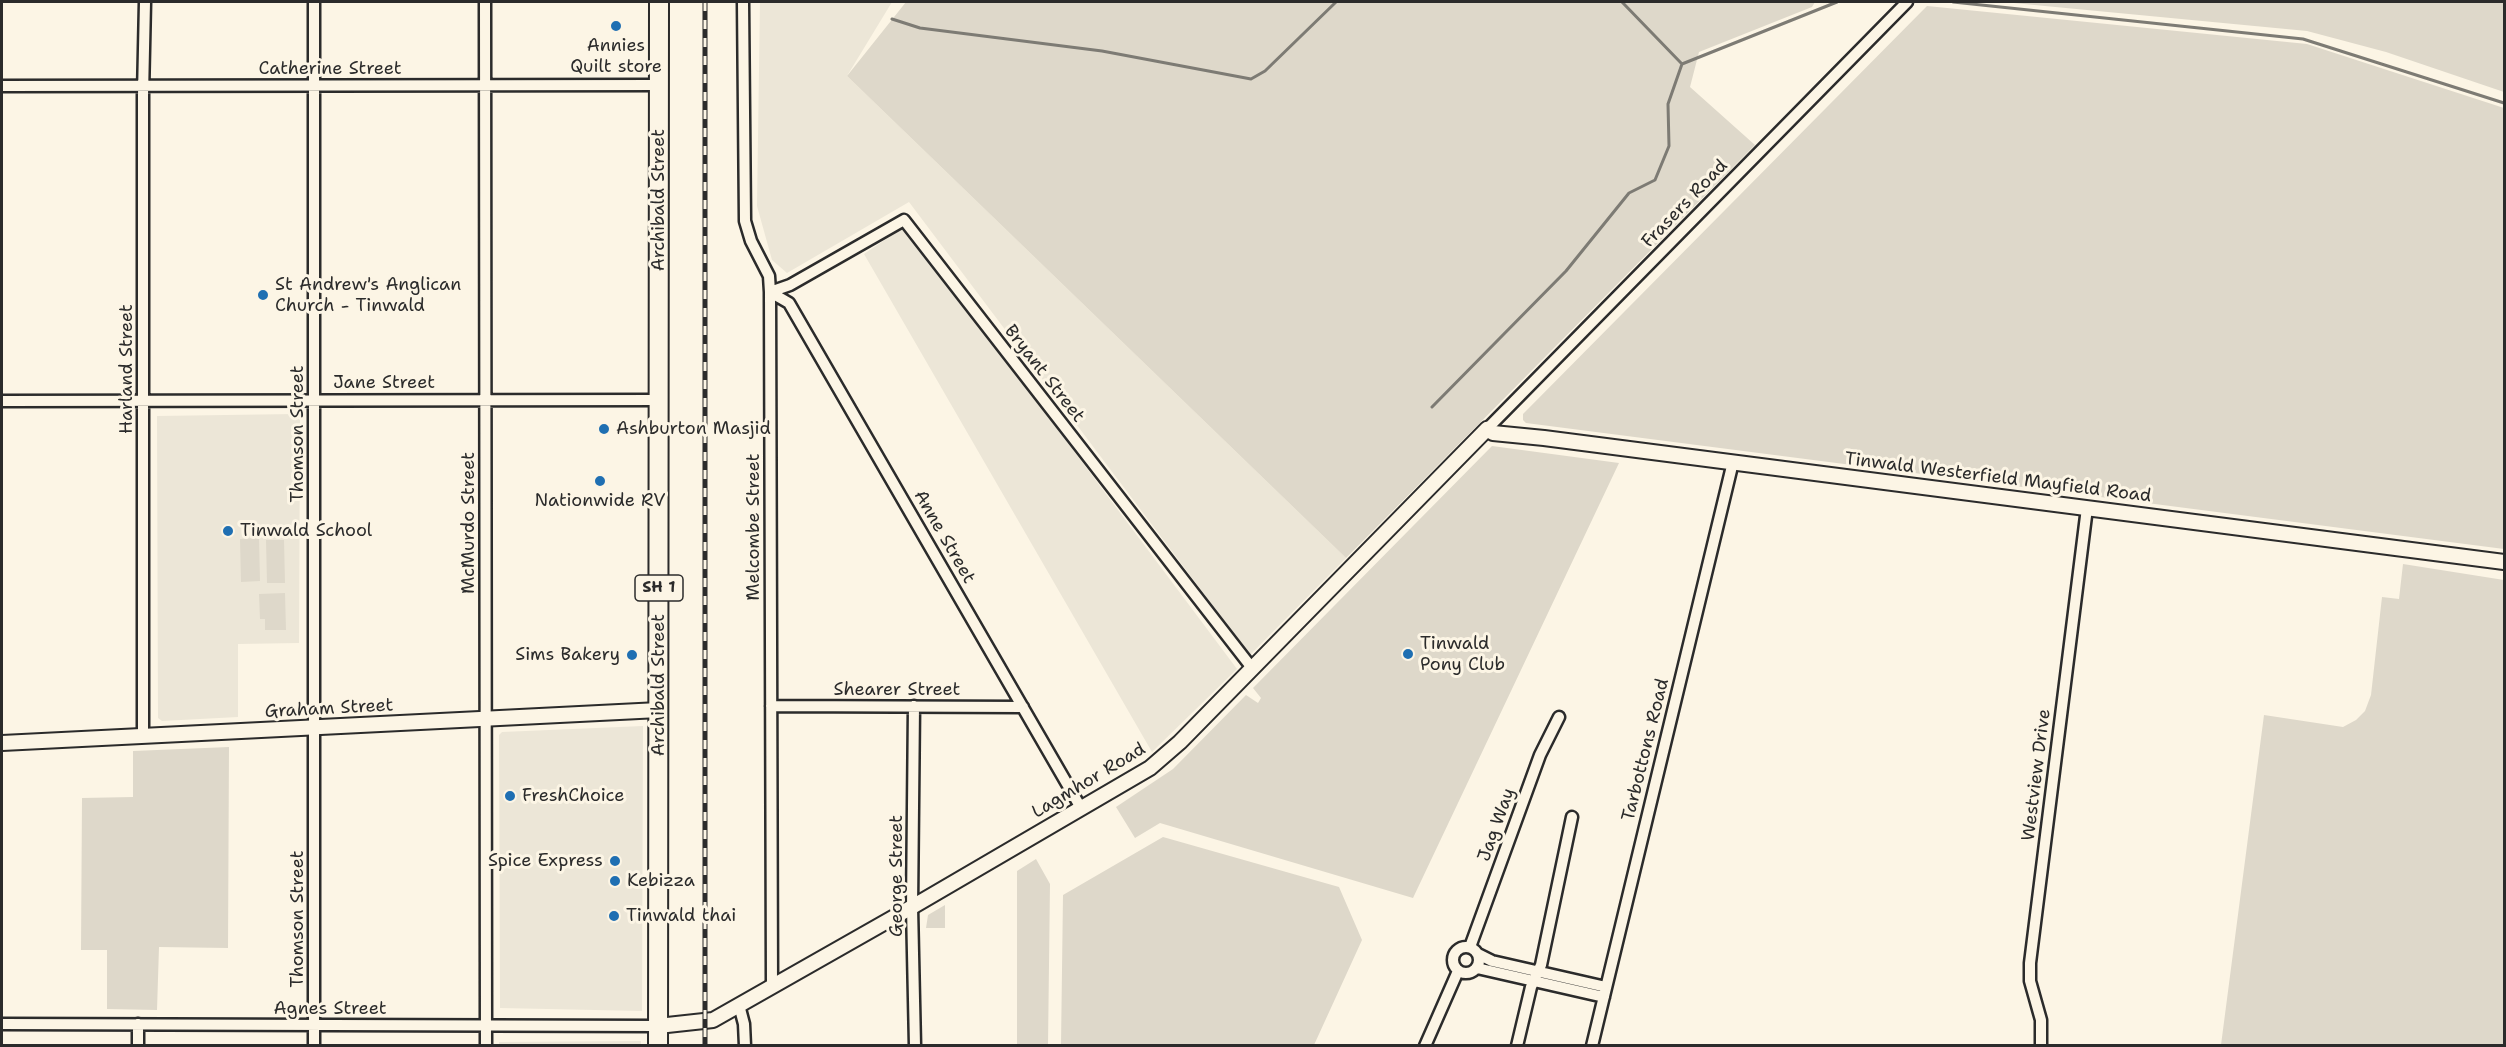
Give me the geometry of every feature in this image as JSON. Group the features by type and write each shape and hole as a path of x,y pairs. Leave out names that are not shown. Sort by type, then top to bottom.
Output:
{"highway":[{"name":"Archibald Street","path":"658,1046 659,2"}],"street":[{"name":"Harland Street","path":"143,736 145,2"},
{"name":"Thomson Street","path":"314,2 314,1046"},
{"name":"McMurdo Street","path":"485,2 486,1046"},
{"name":"Melcombe Street","path":"743,2 745,220 751,241 769,276 770,292 772,987"},
{"name":"Frasers Road","path":"1487,429 1907,2"},
{"name":"Catherine Street","path":"2,86 659,85"},
{"name":"Bryant Street","path":"770,292 790,285 904,220 1252,668"},
{"name":"Anne Street","path":"770,292 789,303 1081,808"},
{"name":"Jane Street","path":"2,401 659,400"},
{"name":"Tinwald Westerfield Mayfield Road","path":"1487,429 1493,433 2505,562"},
{"name":"Lagmhor Road","path":"658,1026 713,1020 1127,783 1165,756 1487,429"},
{"name":"Tarbottons Road","path":"1592,1046 1733,462"},
{"name":"Westview Drive","path":"2041,1046 2041,1020 2030,981 2030,963 2087,508"},
{"name":"Shearer Street","path":"771,706 1023,707"},
{"name":"George Street","path":"914,706 912,907 915,1046"},
{"name":"Graham Street","path":"2,743 659,710"},
{"name":"Jag Way","path":"1474,950 1540,755 1559,717"},
{"path":"1517,1046 1541,965 1572,817"},
{"path":"1536,976 1492,961 1474,950 1458,949 1453,954 1454,966 1458,971 1468,973 1477,968 1536,976 1605,992"},
{"path":"1474,950 1479,959 1477,968"},
{"path":"1425,1046 1458,971"},
{"path":"739,1005 745,1046"},
{"name":"Agnes Street","path":"2,1024 658,1026"},
{"path":"138,1024 138,1046"}],"shaded area":[{"path":"760,2 892,2 847,76 1346,558 1250,655 909,202 787,273 772,260 757,206"},
{"path":"906,2 1815,2 1812,7 1699,52 1690,87 1755,145 1346,558 847,76"},
{"path":"2003,2 2504,2 2504,92 2386,52 2307,31"},
{"path":"1927,6 2307,44 2504,108 2504,549 1526,423 1523,420 1523,414"},
{"path":"907,228 1237,669 1152,752 864,254 898,231"},
{"name":"Tinwald School","path":"295,414 300,419 299,643 238,644 238,717 162,721 158,718 157,416"},
{"name":"Tinwald Pony Club","path":"1492,446 1619,463 1413,898 1160,823 1135,838 1116,807 1173,769 1246,695 1258,703 1261,698 1253,688"},
{"path":"259,538 260,581 241,582 240,539"},
{"path":"266,540 284,540 285,583 267,583"},
{"path":"2403,564 2504,580 2504,1045 2221,1045 2264,715 2343,727 2356,720 2365,711 2371,695 2382,597 2399,599"},
{"path":"285,593 286,630 265,630 265,619 260,619 259,594"},
{"path":"643,726 642,1011 500,1008 499,735 502,732"},
{"path":"229,747 228,948 159,947 157,1010 107,1009 107,950 81,950 82,798 133,797 133,751"},
{"path":"1163,837 1339,887 1362,940 1314,1045 1061,1045 1063,895"},
{"path":"1036,859 1050,884 1048,1045 1017,1045 1017,871"},
{"path":"945,905 945,928 926,928 928,915"},
{"path":"641,1041 641,1046 499,1045 499,1042"}],"waterway":[{"path":"892,19 920,28 1102,51 1251,79 1265,71 1336,2"},
{"path":"1622,2 1682,64 1837,2"},
{"path":"1953,2 2303,39 2504,103"},
{"path":"1432,407 1566,271 1629,193 1655,180 1669,146 1668,104 1682,64"}],"railway":[{"path":"705,2 705,1046"}],"place":[{"name":"Annies Quilt store","path":"616,26"},
{"name":"St Andrew's Anglican Church - Tinwald","path":"263,295"},
{"name":"Ashburton Masjid","path":"604,429"},
{"name":"Nationwide RV","path":"600,481"},
{"name":"Tinwald School","path":"228,531"},
{"name":"Tinwald Pony Club","path":"1408,654"},
{"name":"Sims Bakery","path":"632,655"},
{"name":"FreshChoice","path":"510,796"},
{"name":"Spice Express","path":"615,861"},
{"name":"Kebizza","path":"615,881"},
{"name":"Tinwald thai","path":"614,916"}]}
